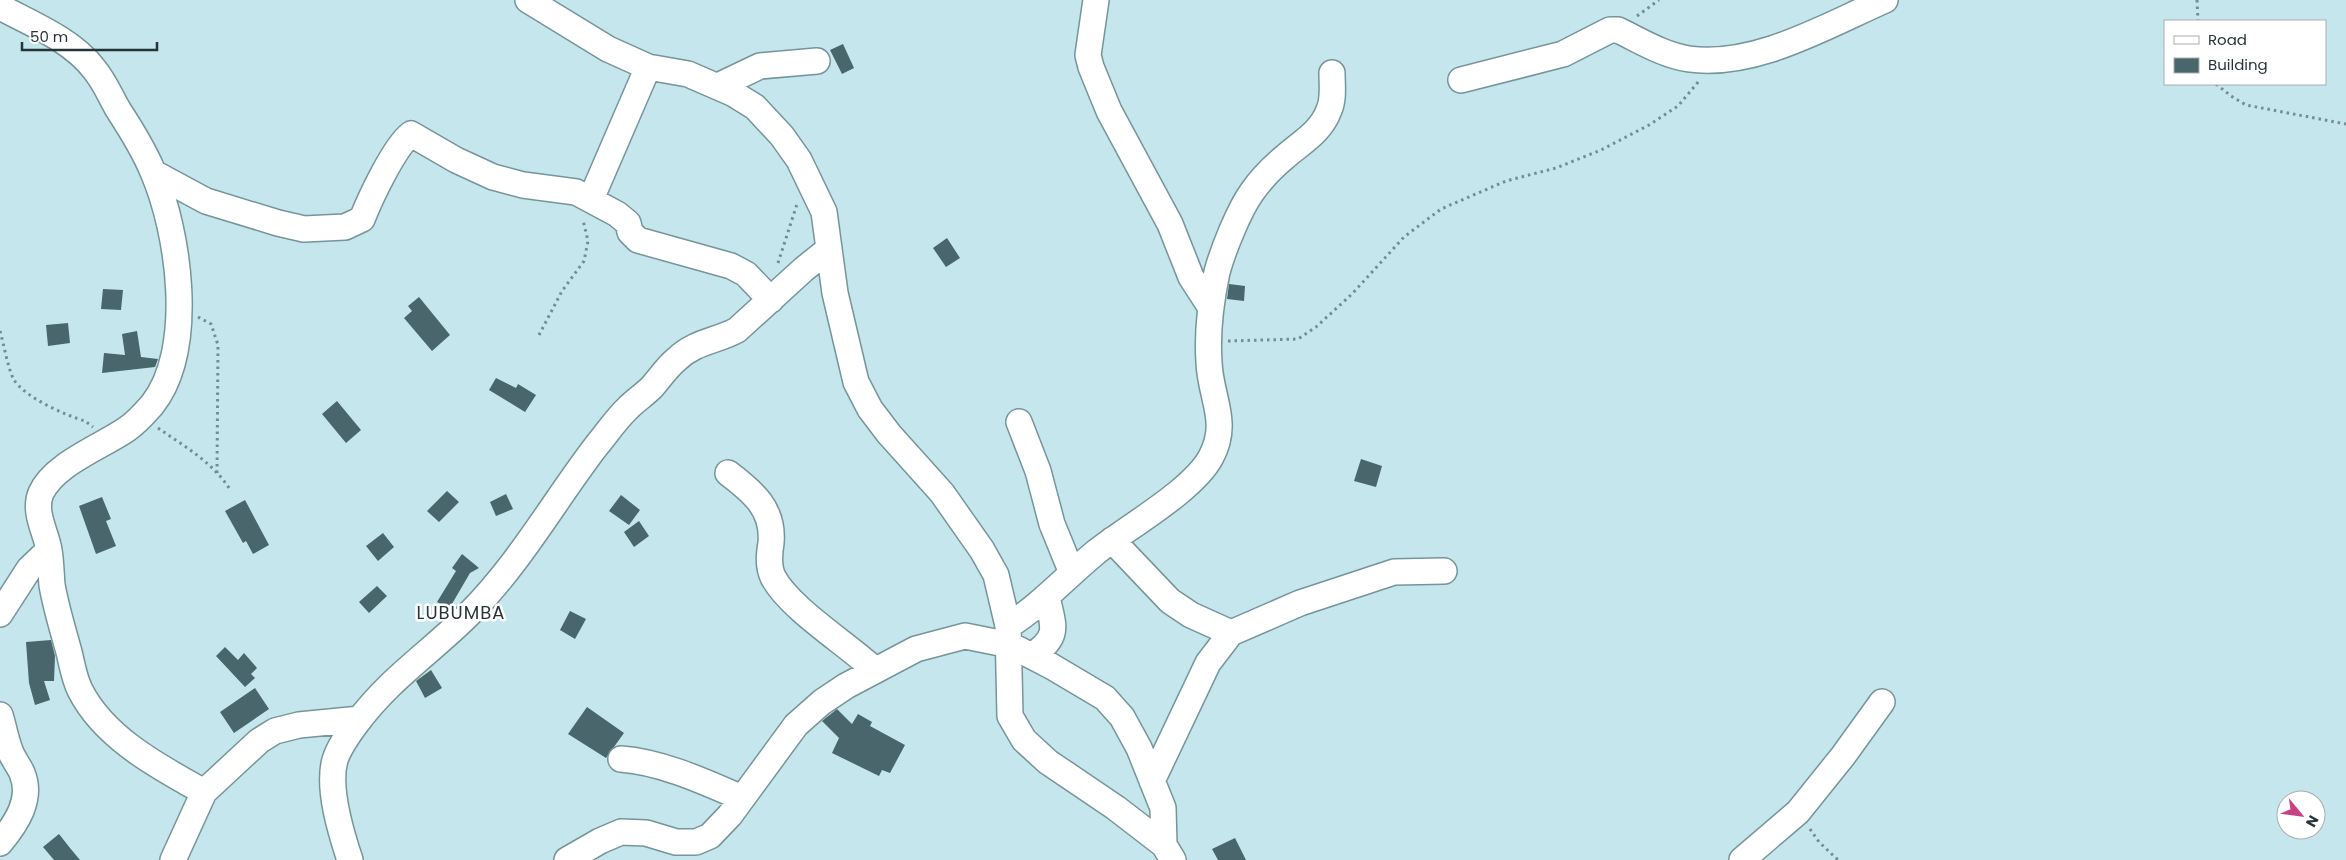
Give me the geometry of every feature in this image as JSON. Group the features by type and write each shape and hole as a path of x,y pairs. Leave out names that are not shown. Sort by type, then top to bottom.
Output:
{"street":[{"path":"528,0 608,49 648,67 688,74 718,86 754,107 782,136 806,172 824,212 835,293 856,382 870,409 889,434 942,493 982,550 1000,586 1009,636 1010,716 1024,740 1048,762 1168,852"},
{"path":"1096,0 1088,55 1091,67 1109,111 1170,224 1190,277 1212,308"},
{"path":"1461,80 1563,54 1610,30 1618,30 1661,52 1689,59 1708,60 1759,54 1885,0"},
{"path":"0,7 66,43 94,67 141,146 154,173 174,248 180,286 179,309 173,359 164,385 152,404 130,427 66,466 48,481 40,496 38,509 49,550 52,585 60,625 80,691 112,731 152,762 204,792"},
{"path":"718,86 760,66 817,61"},
{"path":"584,196 648,67"},
{"path":"1009,636 1072,573 1112,540 1179,491 1211,458 1220,436 1220,419 1210,372 1209,342 1218,271 1228,240 1251,192 1269,172 1286,156 1309,139 1322,124 1330,110 1332,73"},
{"path":"154,173 206,201 278,223 304,228 345,227 356,224 362,219 369,201 395,156 411,134 456,160 492,177 523,185 584,196 628,222 630,232 638,240 731,266 746,274 768,297"},
{"path":"350,860 341,833 334,795 335,761 347,737 360,719 386,688 469,614 504,574 548,518 598,445 628,408 651,388 677,359 695,346 725,337 738,330 768,297 829,249"},
{"path":"1019,422 1038,472 1052,524 1072,573"},
{"path":"728,473 762,501 769,516 772,531 769,562 773,576 787,596 875,670"},
{"path":"1112,540 1170,601 1192,615 1231,633"},
{"path":"0,614 29,569 49,550"},
{"path":"1152,781 1208,663 1231,633 1300,603 1394,572 1444,571"},
{"path":"1032,656 1048,643 1054,629 1047,596"},
{"path":"567,860 600,841 621,832 646,833 676,842 696,842 710,836 742,798 796,725 822,702 875,670 916,649 964,636 1009,636 1032,656 1105,698 1122,717 1134,738 1152,781 1163,808 1168,852"},
{"path":"1742,860 1798,812 1843,756 1882,702"},
{"path":"0,716 11,752 23,775 26,790 24,805 17,821 0,843"},
{"path":"172,860 204,792 259,741 275,731 299,724 360,719"},
{"path":"622,760 641,760 691,777 742,798"}],"path":[{"path":"2197,0 2198,20"},
{"path":"1209,342 1298,338 1316,327 1352,294 1404,237 1441,209 1506,181 1556,168 1600,150 1649,126 1678,106 1689,95 1700,78 1708,60"},
{"path":"2217,85 2246,105 2346,124"},
{"path":"768,297 806,172"},
{"path":"539,335 562,291 578,271 587,255 584,196"},
{"path":"179,309 204,319 215,330 218,345 218,473"},
{"path":"0,332 14,380 22,389 32,397 90,424 104,444"},
{"path":"141,416 197,455 218,473 231,491"},
{"path":"1798,812 1819,842 1838,860"}],"building":[{"path":"843,44 854,68 842,74 830,50"},
{"path":"947,238 960,258 946,267 933,248"},
{"path":"1229,284 1245,286 1244,301 1227,299"},
{"path":"103,289 123,290 121,310 101,309"},
{"path":"419,297 450,335 432,351 404,318 412,311 408,306"},
{"path":"68,323 70,343 48,346 46,325"},
{"path":"137,331 141,357 158,359 155,367 102,373 104,353 125,355 122,334"},
{"path":"496,378 516,388 518,384 536,395 525,412 489,390"},
{"path":"337,401 361,430 346,443 322,414"},
{"path":"1361,459 1382,466 1376,487 1354,481"},
{"path":"447,491 459,502 439,522 427,511"},
{"path":"506,494 513,509 496,516 490,502"},
{"path":"621,495 640,510 629,525 609,511"},
{"path":"102,497 111,519 106,521 116,546 96,554 79,506"},
{"path":"245,500 269,545 253,554 246,541 243,543 225,511"},
{"path":"639,521 649,536 634,547 624,532"},
{"path":"383,533 394,547 378,561 366,546"},
{"path":"462,554 479,568 470,573 449,609 437,602 456,571 452,568"},
{"path":"377,586 387,596 369,613 359,602"},
{"path":"570,611 586,619 575,639 560,630"},
{"path":"51,640 55,656 54,681 44,681 50,700 35,705 29,683 26,642"},
{"path":"225,647 238,660 244,653 257,668 251,674 255,678 245,687 216,656"},
{"path":"431,670 442,688 425,698 416,681"},
{"path":"255,688 269,709 234,733 220,712"},
{"path":"587,707 624,733 606,758 568,734"},
{"path":"837,709 852,724 858,714 872,722 870,726 905,745 890,773 882,770 879,776 832,753 839,738 822,721"},
{"path":"59,834 80,860 54,860 43,847"},
{"path":"1235,838 1246,860 1218,860 1212,849"}],"district":[{"name":"LUBUMBA","path":"461,612"}]}
